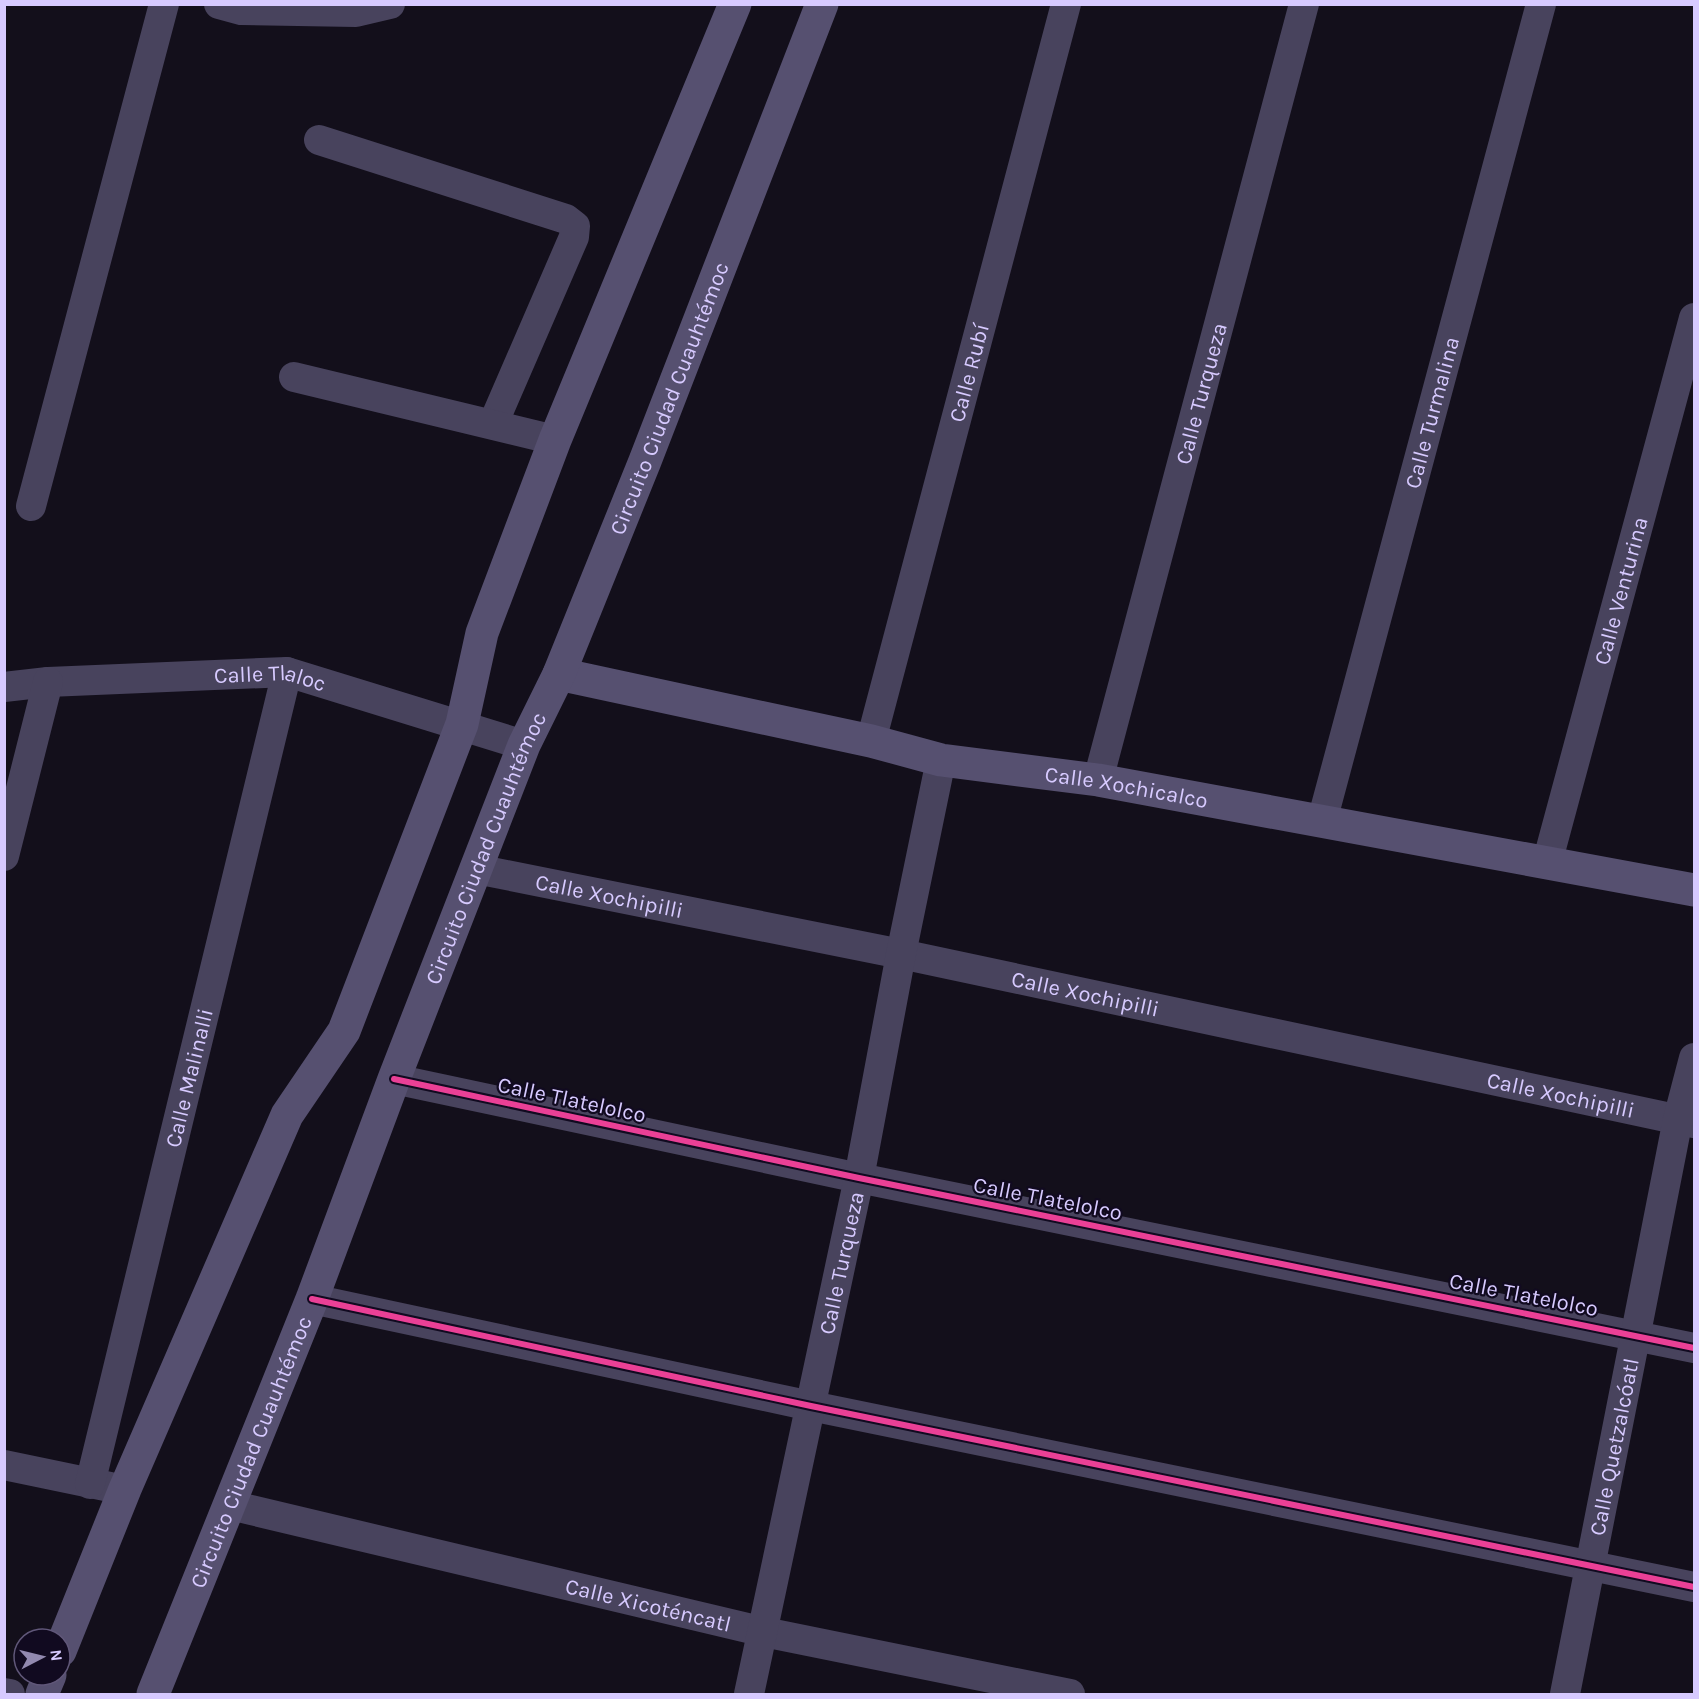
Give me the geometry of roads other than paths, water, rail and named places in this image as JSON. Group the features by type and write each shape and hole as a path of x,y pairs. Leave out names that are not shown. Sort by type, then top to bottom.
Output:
{"main road":[{"path":"70,1627 125,1489 287,1115 344,1031 462,724 483,633 555,440 735,4"},
{"name":"Circuito Ciudad Cuauhtémoc","path":"153,1695 312,1299 394,1079 524,745 559,674 645,461 822,4"},
{"name":"Calle Xochicalco","path":"559,674 871,741 941,760 1098,780 1695,890"}],"street":[{"path":"31,506 164,4"},
{"path":"234,6 356,12 390,4"},
{"name":"Calle Rubí","path":"871,741 1066,4"},
{"name":"Calle Turqueza","path":"1098,780 1304,4"},
{"name":"Calle Turmalina","path":"1322,821 1541,4"},
{"path":"319,140 566,219 575,226 574,237 493,424"},
{"name":"Calle Venturina","path":"1547,863 1695,318"},
{"path":"294,377 555,440"},
{"name":"Calle Tlaloc","path":"4,687 48,682 287,672 462,724 524,745"},
{"name":"Calle Malinalli","path":"90,1484 287,672"},
{"path":"4,856 48,682"},
{"name":"Calle Turqueza","path":"749,1695 860,1179 901,954 941,760"},
{"name":"Calle Xochipilli","path":"476,869 901,954 1686,1121"},
{"name":"Calle Quetzalcóatl","path":"1565,1695 1635,1335 1686,1121 1695,1058"},
{"name":"Calle Tlatelolco","path":"394,1079 860,1179 1695,1347"},
{"path":"312,1299 810,1406 1695,1587"},
{"path":"4,1465 90,1484 125,1489"},
{"name":"Calle Xicoténcatl","path":"230,1505 764,1632 1070,1695"},
{"path":"4,1693 10,1695"}]}
